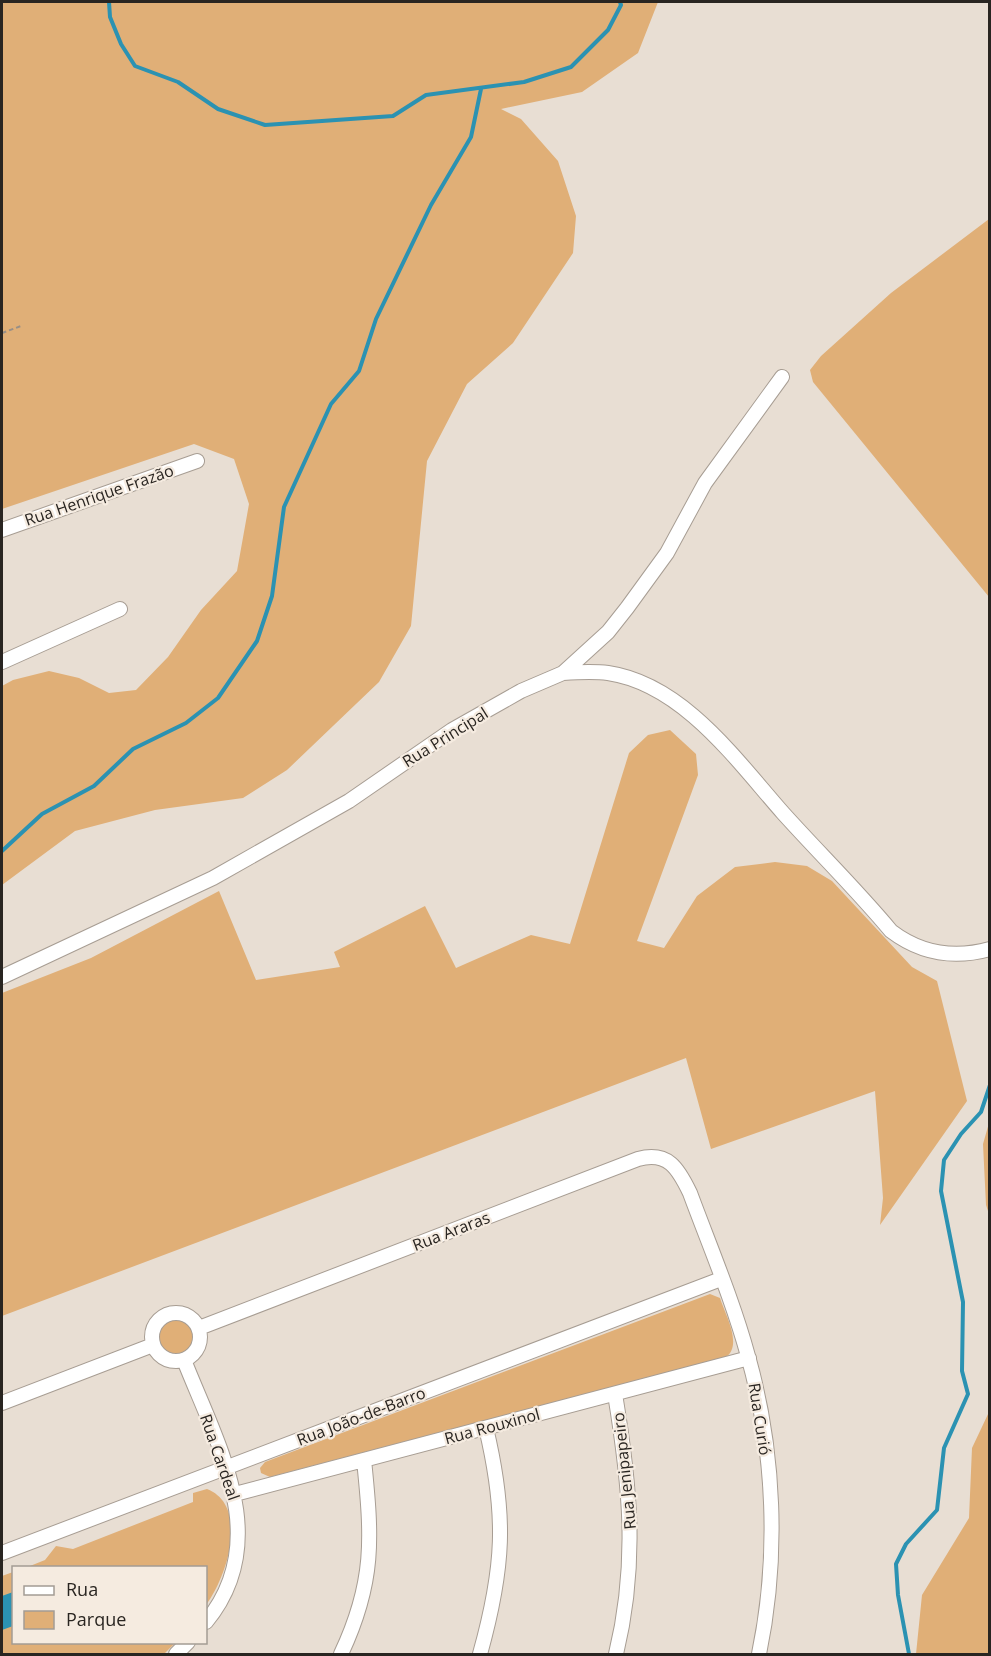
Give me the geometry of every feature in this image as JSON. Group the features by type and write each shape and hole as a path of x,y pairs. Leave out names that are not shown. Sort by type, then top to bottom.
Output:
{"street":[{"name":"Rua Principal","path":"2,977 213,878 349,801 452,730 521,691 563,673 608,632 627,608 667,553 711,474 782,377"},
{"name":"Rua Henrique Frazão","path":"2,530 197,461"},
{"path":"2,662 120,609"},
{"path":"563,673 595,672 622,676 665,697 697,720 729,749 891,931 909,944 941,953 990,949"},
{"name":"Rua Araras","path":"199,1328 652,1155 665,1159 681,1174 690,1193"},
{"name":"Rua Curió","path":"690,1193 749,1358 765,1443 772,1533 770,1576 759,1654"},
{"name":"Rua João-de-Barro","path":"2,1553 721,1279"},
{"path":"180,1312 194,1320 199,1328 200,1343 191,1356 184,1360 169,1360 156,1352 153,1345 153,1328 163,1315 180,1312"},
{"path":"2,1403 153,1345"},
{"name":"Rua Rouxinol","path":"235,1494 749,1358"},
{"name":"Rua Cardeal","path":"184,1360 235,1494 239,1526 236,1562 230,1582 207,1620"},
{"name":"Rua Jenipapeiro","path":"615,1394 631,1502 631,1564 616,1654"},
{"path":"480,1654 495,1596 501,1558 498,1480 486,1428"},
{"path":"341,1654 360,1606 369,1563 371,1541 364,1460"}],"path":[{"path":"2,333 21,326"}],"green space":[{"path":"2,2 658,2 638,53 582,92 501,109 521,119 558,161 576,216 573,253 513,343 467,384 427,461 411,626 379,682 287,770 243,798 155,810 75,831 2,885 2,686 13,680 49,671 79,678 109,693 136,690 168,657 201,610 237,571 249,504 234,459 194,444 2,509"},
{"path":"989,219 989,597 813,382 810,370 821,356 891,293"},
{"path":"670,730 696,754 698,775 637,941 664,948 697,896 735,867 775,862 807,866 832,881 912,967 937,981 967,1101 880,1225 883,1198 875,1091 711,1149 686,1058 2,1316 2,993 91,958 219,891 256,980 340,967 334,952 425,906 456,968 531,935 570,944 629,753 648,735"},
{"path":"989,1123 989,1214 986,1205 983,1144"},
{"path":"710,1294 720,1298 731,1329 733,1345 726,1357 270,1477 261,1473 260,1468 265,1462"},
{"path":"176,1318 190,1323 195,1337 190,1351 176,1356 162,1351 157,1337 162,1323"},
{"path":"989,1412 989,1654 916,1654 922,1595 969,1518 972,1448"},
{"path":"207,1489 220,1498 228,1510 231,1526 227,1560 214,1593 207,1604 207,1566 30,1566 45,1560 56,1546 73,1549 193,1502 193,1493"},
{"path":"12,1572 12,1644 174,1644 164,1654 2,1654 2,1576"}],"water":[{"path":"12,1592 12,1626 2,1630 2,1596"}],"waterway":[{"path":"109,2 110,17 121,44 135,66 178,82 218,109 265,125 393,116 426,95 524,82 571,67 608,30 621,5 620,2"},
{"path":"2,851 42,814 94,786 133,749 186,723 218,698 257,641 272,596 284,507 331,404 359,371 376,319 431,205 471,137 481,89"},
{"path":"909,1654 898,1595 896,1564 906,1544 937,1510 944,1448 968,1394 962,1371 963,1302 941,1191 944,1160 961,1134 981,1112 990,1085"}]}
